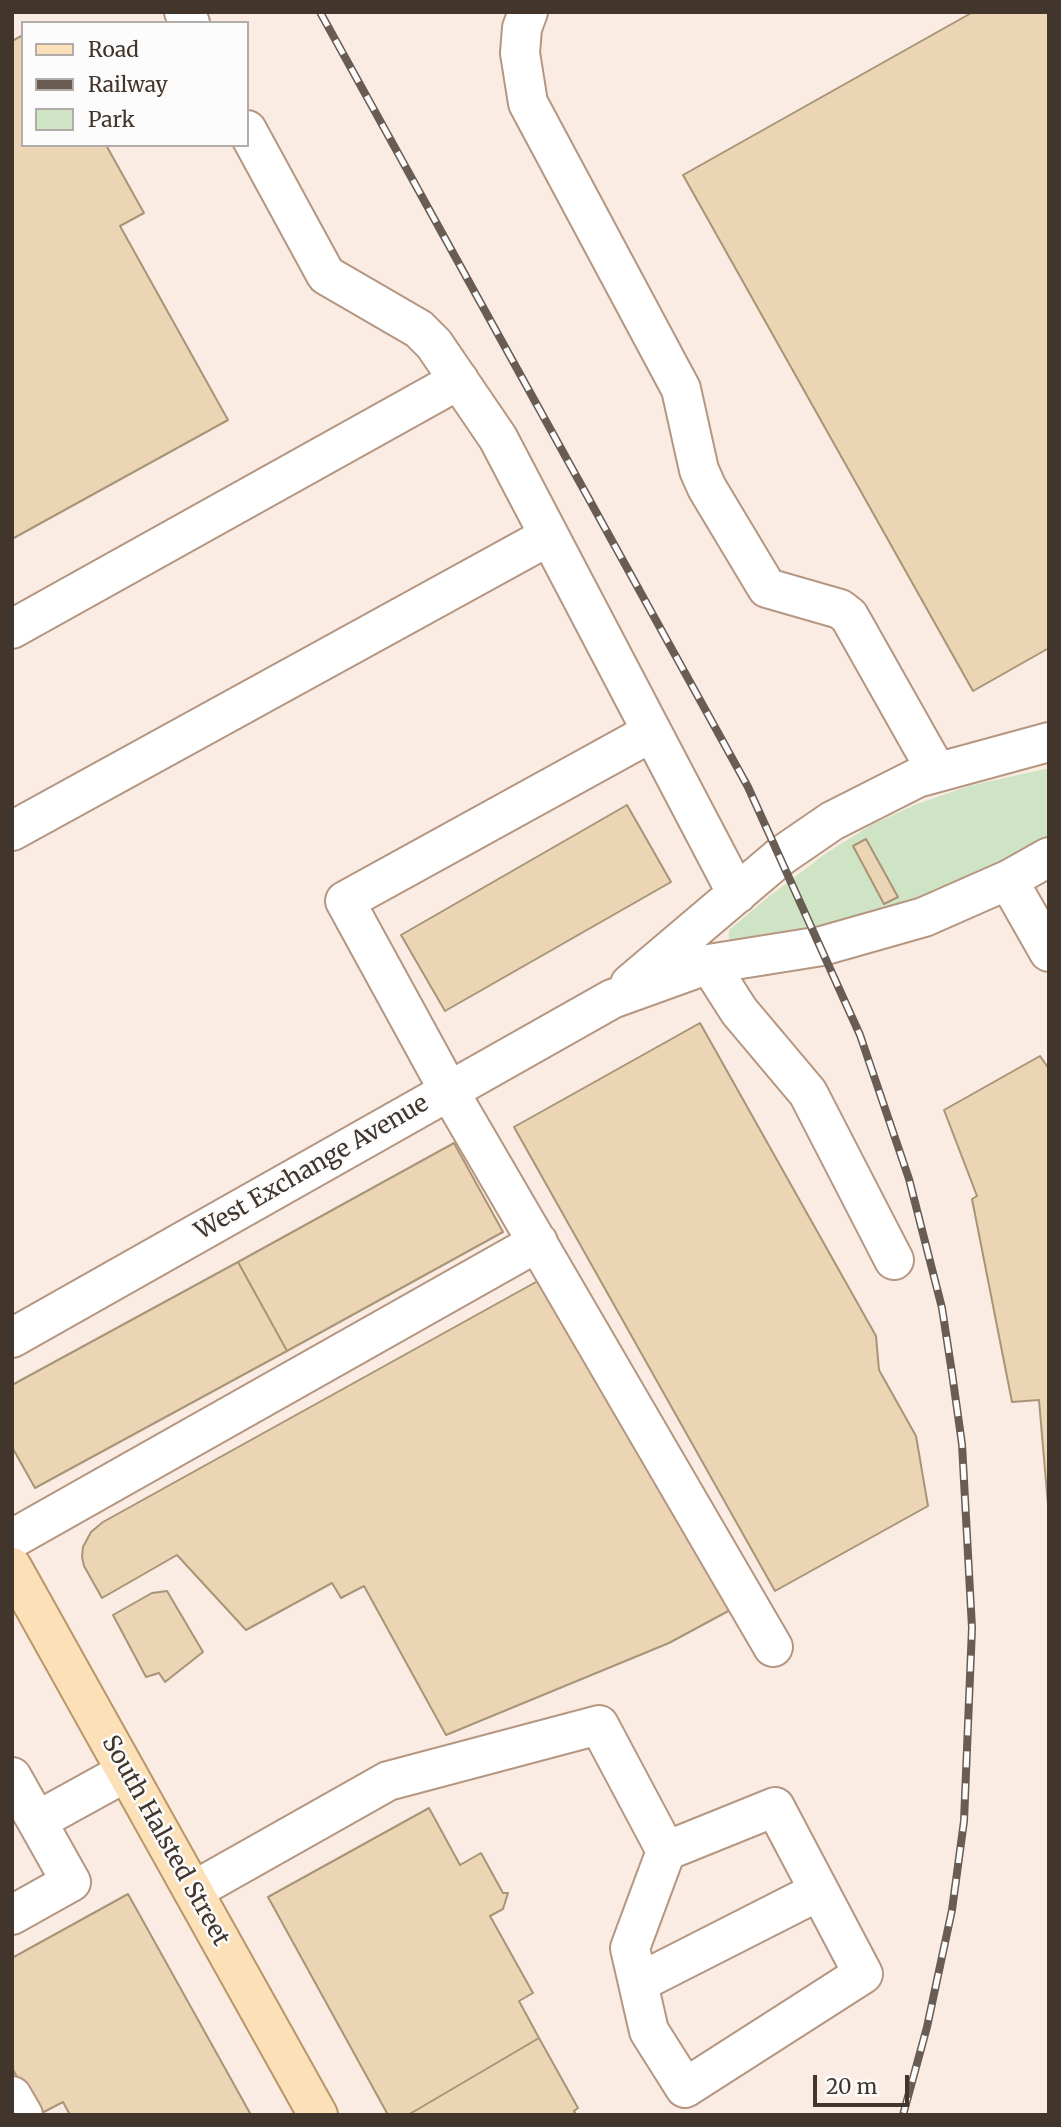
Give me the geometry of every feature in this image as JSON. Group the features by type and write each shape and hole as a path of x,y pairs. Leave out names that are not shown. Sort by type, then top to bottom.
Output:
{"main road":[{"name":"South Halsted Street","path":"12,1567 318,2115"}],"street":[{"path":"528,12 522,28 520,53 528,103 681,389 699,471 707,488 767,588 833,606 849,616 937,772"},
{"path":"248,132 326,275 419,328 459,380 498,438 737,894"},
{"path":"12,629 459,380"},
{"path":"12,831 550,536"},
{"path":"652,732 345,901 449,1091 773,1647"},
{"name":"West Exchange Avenue","path":"612,999 781,856 832,821 917,778 1049,742"},
{"name":"West Exchange Avenue","path":"12,1338 612,999 709,964 822,946 925,917 1008,880 1049,857"},
{"path":"1008,880 1049,952"},
{"path":"709,964 739,1011 808,1093 894,1260"},
{"path":"12,1539 538,1242"},
{"path":"193,1891 388,1781 599,1725 666,1851"},
{"path":"37,1821 126,1772"},
{"path":"12,1777 71,1882 12,1915"},
{"path":"775,1807 819,1891 863,1974 685,2088 649,2031 630,1948 666,1851 775,1807"},
{"path":"638,1983 819,1891"},
{"path":"12,2096 23,2115"}],"green space":[{"path":"1049,768 1049,835 1019,853 961,883 923,897 787,934 739,942 729,939 729,930 767,898 825,854 871,825 917,804 969,786"}],"building":[{"path":"973,12 1049,12 1049,648 973,691 683,175"},
{"path":"21,36 21,147 107,147 144,213 120,226 228,420 12,539 12,41"},
{"path":"627,805 671,882 445,1011 401,935"},
{"path":"866,839 898,897 884,904 853,846"},
{"path":"700,1023 876,1336 879,1370 916,1436 928,1506 775,1591 514,1127"},
{"path":"1040,1056 1049,1069 1049,1517 1039,1400 1012,1402 972,1199 977,1196 944,1110"},
{"path":"454,1143 503,1232 287,1351 238,1262"},
{"path":"238,1262 287,1351 35,1488 12,1447 12,1385"},
{"path":"545,1277 732,1609 669,1643 446,1735 364,1586 341,1598 332,1583 246,1630 177,1555 102,1598 84,1566 82,1557 83,1547 91,1532 103,1522"},
{"path":"167,1591 203,1652 165,1682 159,1673 146,1677 113,1615 152,1593"},
{"path":"429,1808 460,1865 481,1853 503,1893 508,1893 503,1909 490,1916 533,1993 519,2001 539,2038 408,2115 388,2115 268,1897"},
{"path":"128,1894 251,2115 70,2115 63,2102 38,2115 12,2068 12,1958"},
{"path":"539,2038 578,2108 574,2111 576,2115 408,2115"}],"railway":[{"path":"320,12 748,787 860,1035 909,1179 942,1308 962,1444 972,1628 964,1821 952,1910 927,2027 903,2115"}]}
